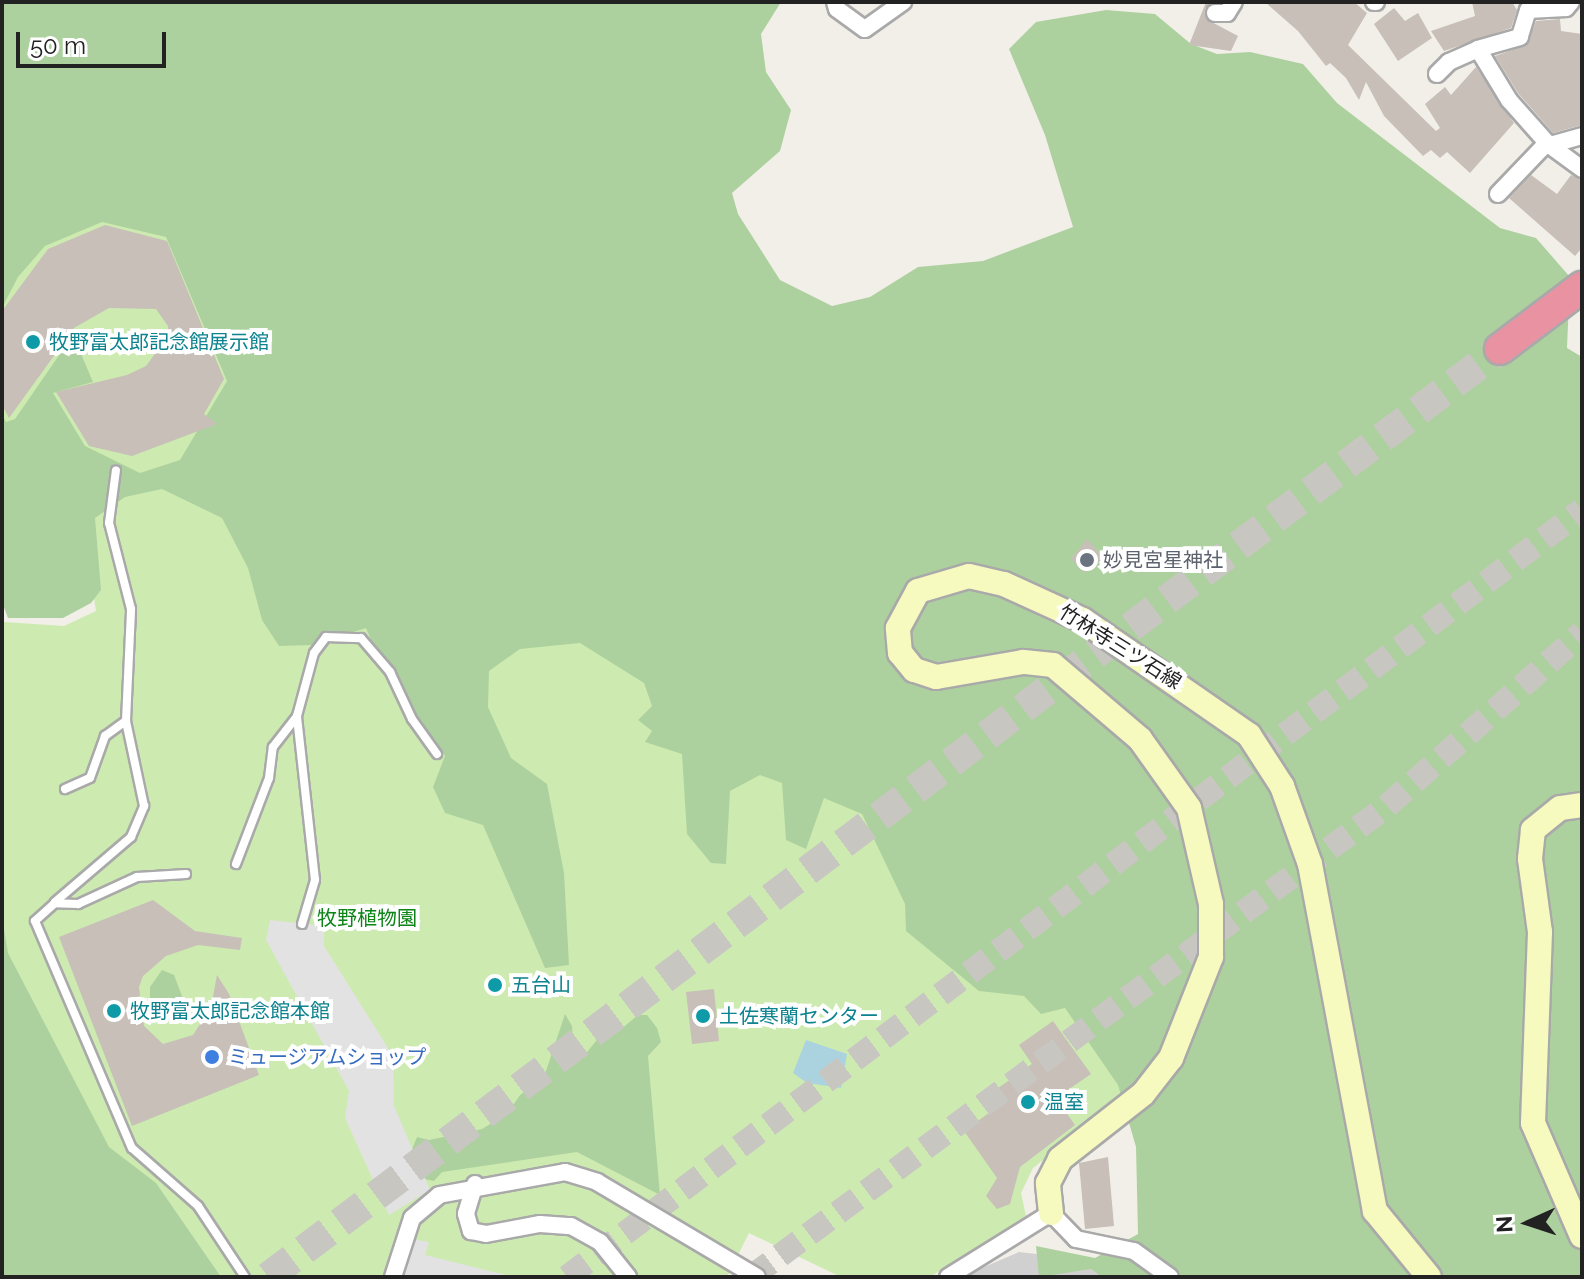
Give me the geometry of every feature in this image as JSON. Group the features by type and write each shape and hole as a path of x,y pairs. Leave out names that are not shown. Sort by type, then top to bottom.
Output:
{"highway":[{"path":"1500,349 1574,293"}],"main road":[{"name":"竹林寺三ツ石線","path":"1051,1213 1047,1189 1060,1159 1143,1094 1171,1058 1211,957 1211,904 1189,808 1140,739 1053,665 1023,662 936,677 914,670 900,653 898,628 918,591 969,576 1004,584 1083,620 1249,735 1282,786 1310,864 1375,1211 1429,1277"},
{"path":"1582,805 1560,808 1533,830 1530,859 1540,932 1533,1123 1582,1236"}],"street":[{"path":"835,2 837,9 865,29 903,2"},
{"path":"1215,13 1227,13 1234,2"},
{"path":"1437,74 1449,62 1478,49 1520,37 1527,6 1566,8 1571,2"},
{"path":"1478,49 1509,100 1548,144 1582,169"},
{"path":"1498,194 1548,144 1582,136"},
{"path":"393,1277 412,1218 439,1195 475,1184 565,1172 597,1182 757,1277"},
{"path":"475,1184 466,1214 471,1231 486,1234 540,1224 571,1226 600,1242 628,1277"},
{"path":"948,1277 1051,1213 1076,1239 1134,1251 1170,1277"}],"lane":[{"path":"116,470 109,523 132,625 126,721 142,814 113,856 35,921 132,1148 198,1206 245,1277"},
{"path":"236,864 256,819 273,747 297,716 314,653 326,637 361,638 390,672 412,719 437,754"},
{"path":"297,716 303,733 307,840 315,880 302,924"},
{"path":"65,789 90,778 105,736 126,721"},
{"path":"55,903 78,904 137,877 186,874"}],"shaded area":[{"path":"270,920 324,926 324,946 393,1056 394,1106 430,1190 389,1215 345,1118 349,1091 266,940"},
{"path":"411,1239 429,1242 425,1255 514,1277 402,1277"},
{"path":"1019,1252 1108,1262 1139,1277 961,1277"}],"green space":[{"path":"2,2 781,2 761,34 766,72 791,110 780,151 732,193 738,214 780,280 832,306 870,297 918,267 983,261 1073,227 1045,135 1009,49 1036,22 1106,10 1155,14 1191,44 1217,54 1250,52 1303,64 1337,103 1500,228 1536,238 1570,277 1567,348 1582,357 1582,1277 1102,1277 1091,1269 1039,1277 1036,1246 1095,1258 1138,1234 1136,1147 1118,1085 1065,1008 1041,1014 1024,996 979,991 906,931 905,904 862,814 824,798 806,849 786,840 782,783 760,775 730,791 726,864 711,863 687,834 682,754 645,742 652,731 638,720 652,706 644,683 580,643 520,649 489,671 488,707 511,758 547,784 564,873 569,965 545,968 483,825 445,813 433,787 445,756 390,686 366,628 314,645 279,646 262,620 248,568 222,518 162,489 125,497 95,518 101,590 91,603 63,618 8,618 2,602 2,414 6,422 15,419 73,335 93,382 53,393 85,446 140,473 180,460 227,381 166,237 102,222 45,246 18,277 2,308"},
{"name":"牧野植物園","path":"2,173 118,186 650,592 1149,1076 1033,1168 1021,1193 1026,1216 930,1277 841,1277 749,1233 727,1277 207,1277 126,1190 2,976 2,610 4,622 64,626 96,611 85,543 2,540"},
{"path":"2,917 8,953 109,1147 156,1183 221,1277 2,1277"},
{"path":"162,970 174,975 182,996 172,1023 156,1015 150,1001 150,987"},
{"path":"565,1014 572,1026 574,1056 583,1057 605,1030 620,1030 638,1015 647,1015 657,1028 661,1042 648,1056 660,1195 577,1152 442,1172 434,1181 419,1178 408,1159 417,1137 429,1140 482,1129 507,1114 520,1095 543,1080"}],"water":[{"path":"806,1040 847,1054 841,1088 807,1083 793,1073"}],"building":[{"path":"1206,2 1215,2 1205,8 1206,19 1238,36 1231,51 1189,45"},
{"path":"1265,2 1354,2 1367,13 1348,45 1436,131 1440,128 1425,104 1445,87 1451,95 1476,67 1514,123 1470,173 1447,152 1440,158 1431,150 1423,156 1384,116 1366,82 1359,100 1346,78 1330,63 1326,66 1298,31"},
{"path":"1472,2 1512,2 1517,10 1511,28 1444,51 1431,31 1475,16"},
{"path":"1394,8 1405,21 1418,13 1432,38 1398,61 1374,24"},
{"path":"1560,19 1561,31 1582,34 1582,125 1553,133 1518,93 1495,56 1527,45 1536,21"},
{"path":"1531,175 1557,194 1571,175 1582,180 1582,248 1575,256 1509,198"},
{"name":"牧野富太郎記念館展示館","path":"105,225 167,241 224,379 204,414 217,424 132,456 89,446 56,392 127,375 146,366 168,336 168,326 156,309 109,308 74,328 9,418 2,405 2,311 48,249"},
{"name":"妙見宮星神社","path":"1087,539 1104,558 1084,573 1071,559"},
{"name":"牧野富太郎記念館本館","path":"153,900 195,931 242,938 240,950 198,945 166,956 143,976 139,987 144,1026 163,1044 193,1035 211,1007 217,975 229,994 259,1075 132,1126 59,937"},
{"name":"土佐寒蘭センター","path":"714,989 719,1041 692,1044 686,992"},
{"name":"温室","path":"1053,1021 1091,1074 1056,1098 1075,1125 1020,1167 1010,1204 997,1209 986,1196 997,1178 964,1131 1000,1105 991,1093 1032,1064 1019,1045"},
{"path":"1108,1157 1114,1226 1085,1229 1079,1163"}],"tunnel":[{"path":"268,1277 1500,349"},
{"path":"567,1277 1582,510"},
{"path":"751,1277 1387,806 1582,633"}],"place":[{"name":"牧野富太郎記念館展示館","path":"33,342"},
{"name":"妙見宮星神社","path":"1087,560"},
{"name":"五台山","path":"495,985"},
{"name":"牧野富太郎記念館本館","path":"114,1011"},
{"name":"土佐寒蘭センター","path":"703,1016"},
{"name":"ミュージアムショップ","path":"212,1057"},
{"name":"温室","path":"1028,1102"}]}
